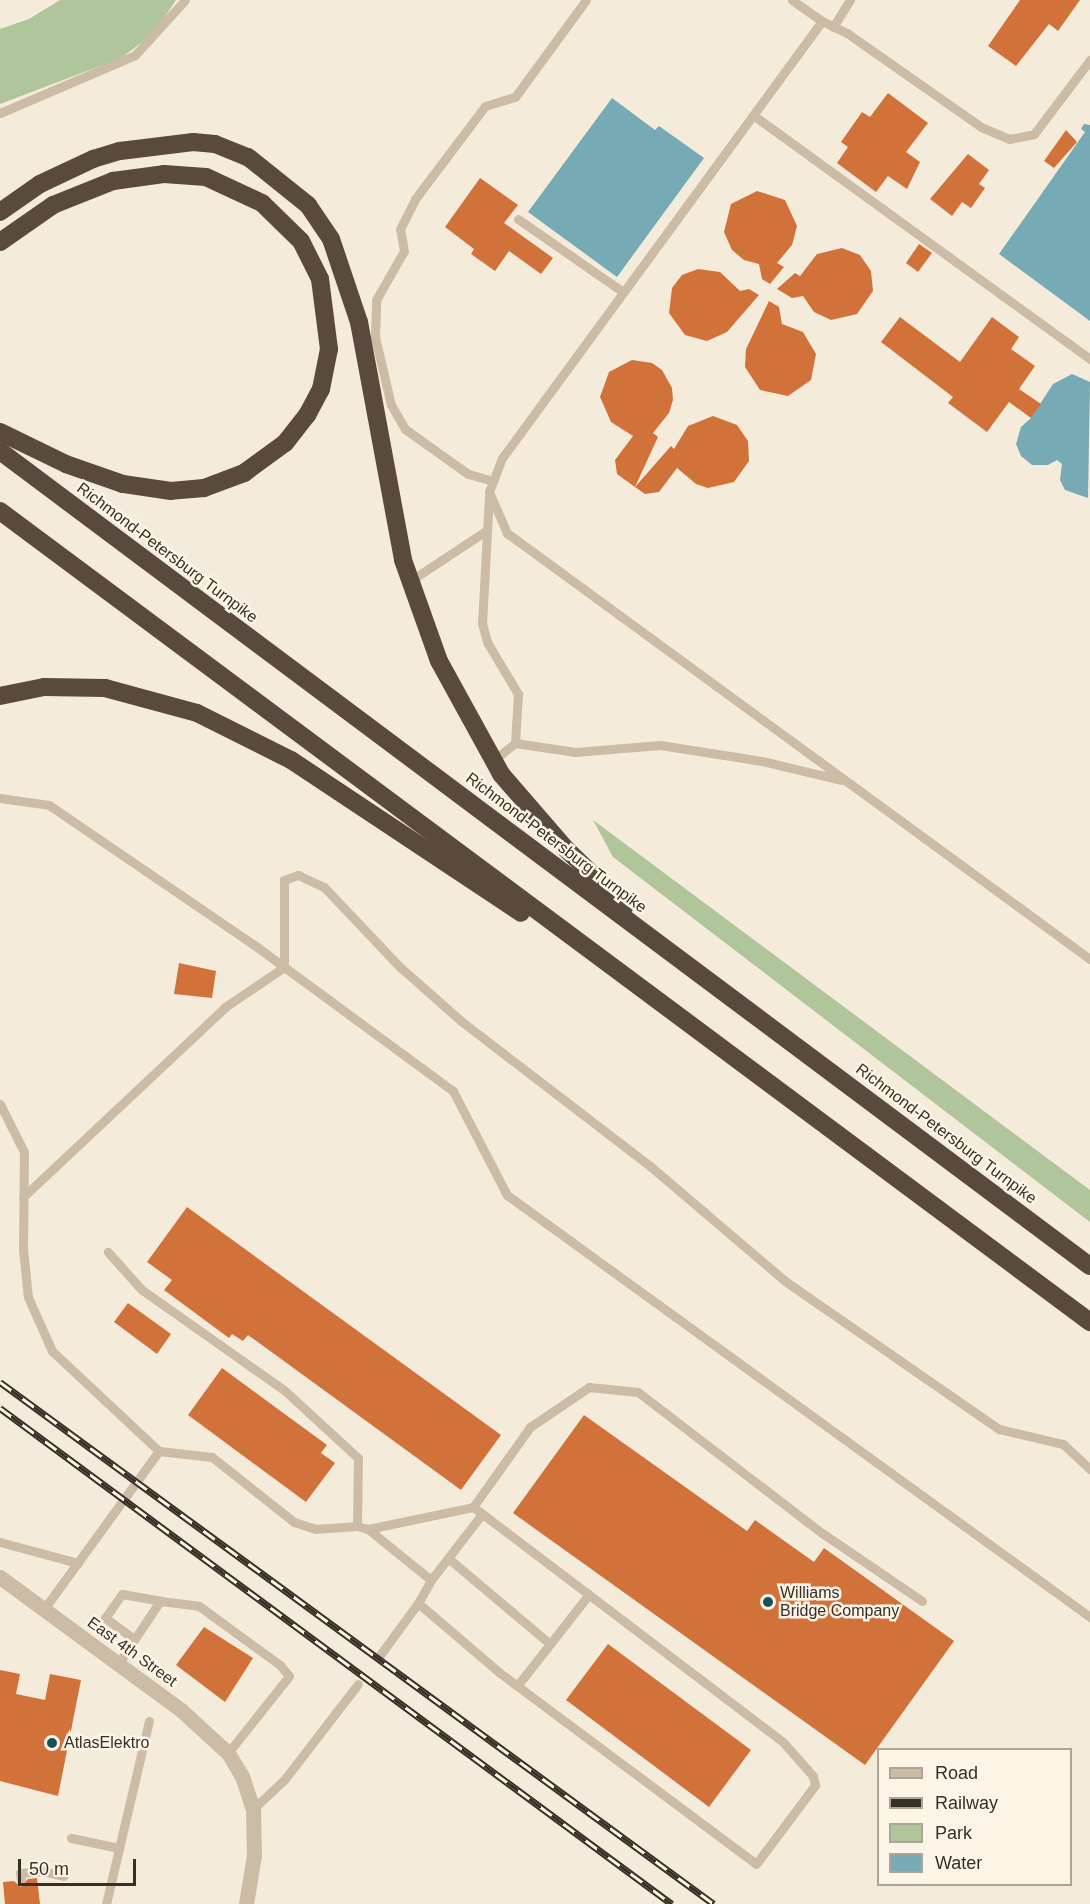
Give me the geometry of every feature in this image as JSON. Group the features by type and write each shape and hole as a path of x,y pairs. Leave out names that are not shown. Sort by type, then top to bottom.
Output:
{"highway":[{"path":"0,212 69,169 120,151 193,142 233,150 296,193 331,239 360,322 395,522 410,581 439,662 493,761 566,849 714,985"},
{"path":"0,242 53,205 113,181 164,174 206,177 261,203 301,242 320,279 329,349 321,389 307,415 285,443 243,473 204,488 171,491 123,484 66,464 0,432"},
{"name":"Richmond-Petersburg Turnpike","path":"0,451 1090,1266"},
{"path":"0,511 1090,1322"},
{"path":"0,696 44,687 105,688 165,702 234,729 291,760 479,887 618,973"}],"street":[{"name":"East 4th Street","path":"0,1577 193,1720 232,1758"},
{"path":"232,1758 253,1809 254,1855 246,1904"}],"lane":[{"path":"0,113 135,54 185,0"},
{"path":"493,481 468,474 405,429 391,405 375,337 376,300 404,251 400,229 415,199 485,106 515,97 586,0"},
{"path":"791,0 822,21 847,33 981,127 1009,139 1034,134 1090,60"},
{"path":"833,27 850,0"},
{"path":"493,761 515,743 518,694 487,642 482,623 489,492 502,458 822,21"},
{"path":"753,114 1090,359"},
{"path":"518,219 623,292"},
{"path":"489,492 507,533 1090,959"},
{"path":"410,581 487,530"},
{"path":"515,743 575,752 660,745 762,761 848,782"},
{"path":"0,798 49,805 284,967 453,1091 507,1195 1090,1617"},
{"path":"284,967 284,879 298,875 324,887 400,967 461,1021 650,1166 785,1281 999,1429 1063,1444 1090,1469"},
{"path":"23,1197 225,1007 284,967"},
{"path":"0,1104 24,1152 23,1197 28,1297 52,1351 159,1451 212,1457 294,1522 315,1529 357,1526 368,1529 431,1580"},
{"path":"108,1252 141,1289 284,1390 358,1458 357,1526"},
{"path":"368,1529 473,1507 530,1427 589,1387 638,1392 822,1533 922,1601"},
{"path":"44,1609 159,1451"},
{"path":"418,1603 517,1686 756,1864 815,1785 813,1776 783,1743 473,1507"},
{"path":"380,1655 418,1603 431,1580 482,1514"},
{"path":"0,1542 78,1563"},
{"path":"448,1558 550,1644"},
{"path":"134,1639 105,1618 122,1594 199,1606 280,1665 289,1676 232,1758"},
{"path":"517,1686 589,1594"},
{"path":"118,1664 160,1601"},
{"path":"253,1809 284,1780 358,1684"},
{"path":"106,1904 149,1721"},
{"path":"71,1838 119,1848"},
{"path":"21,1880 20,1873 63,1876"}],"green space":[{"path":"60,0 176,0 154,33 121,58 0,104 0,29 29,19"},
{"path":"593,820 1090,1190 1090,1222 613,857"}],"water":[{"path":"612,98 655,130 659,126 704,158 617,277 528,212"},
{"path":"1084,124 1090,125 1090,321 999,254 1085,132 1081,129"},
{"path":"1072,374 1090,382 1088,498 1065,490 1060,480 1062,464 1057,460 1048,465 1032,465 1021,456 1016,444 1021,427 1031,418 1053,384"}],"building":[{"path":"1020,0 1080,0 1058,31 1049,24 1016,66 988,46"},
{"path":"888,93 928,123 906,152 920,162 907,189 888,176 876,192 837,163 848,147 841,142 862,112 870,117"},
{"path":"1066,130 1077,142 1054,168 1044,161"},
{"path":"968,154 989,170 979,184 985,188 971,208 962,202 952,216 930,199"},
{"path":"480,178 518,205 504,223 553,258 541,274 509,251 495,271 471,254 474,249 445,227"},
{"path":"757,191 785,200 797,226 792,245 777,263 784,267 770,284 762,279 759,264 744,260 732,250 724,232 731,204"},
{"path":"919,244 932,253 918,272 906,263"},
{"path":"842,248 860,255 871,271 873,291 857,314 831,320 814,312 803,296 792,298 777,289 795,273 800,276 817,254"},
{"path":"698,269 720,272 740,291 749,289 759,295 727,332 707,341 685,335 669,313 672,288 682,275"},
{"path":"769,301 779,307 782,324 803,332 816,354 811,380 788,396 760,390 745,367 746,349"},
{"path":"900,317 960,362 992,317 1019,337 1011,349 1035,366 1019,389 1041,404 1031,418 1009,402 987,432 948,403 953,397 881,342"},
{"path":"632,360 652,363 662,370 672,388 673,400 669,413 653,433 658,437 635,487 617,474 615,460 633,436 611,422 600,397 609,372"},
{"path":"713,416 737,425 748,441 749,461 734,482 708,488 696,484 677,468 659,492 645,494 635,487 671,446 674,449 688,426"},
{"path":"179,963 216,971 212,998 174,994"},
{"path":"187,1207 501,1435 461,1490 248,1335 243,1341 232,1334 229,1338 164,1290 172,1280 147,1262"},
{"path":"128,1303 171,1334 157,1354 114,1322"},
{"path":"222,1368 327,1445 321,1453 335,1463 306,1502 188,1415"},
{"name":"Williams Bridge Company","path":"584,1415 747,1531 755,1520 814,1562 824,1548 954,1641 865,1765 513,1513"},
{"path":"204,1627 253,1658 225,1702 176,1665"},
{"path":"608,1644 751,1750 709,1807 566,1700"},
{"path":"0,1670 20,1674 16,1694 45,1700 50,1674 81,1680 58,1796 0,1781"},
{"path":"37,1878 40,1904 5,1904 3,1882 14,1881 21,1887 28,1879"}],"railway":[{"path":"0,1382 714,1904"},
{"path":"0,1408 672,1904"}],"place":[{"name":"Williams Bridge Company","path":"768,1602"},
{"name":"AtlasElektro","path":"52,1743"}]}
